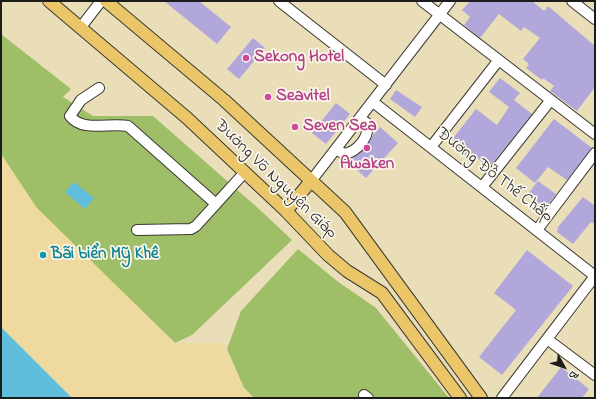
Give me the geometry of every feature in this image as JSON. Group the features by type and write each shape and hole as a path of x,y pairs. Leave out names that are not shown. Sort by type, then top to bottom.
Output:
{"main road":[{"name":"Đường Võ Nguyên Giáp","path":"49,1 155,90 245,172 342,267 382,293 460,398"},
{"name":"Đường Võ Nguyên Giáp","path":"106,1 224,100 345,212 481,398"},
{"path":"286,211 311,181"}],"street":[{"path":"81,27 101,1"},
{"path":"279,1 386,85"},
{"path":"422,1 550,101 595,134"},
{"path":"311,181 450,1"},
{"path":"572,1 595,19"},
{"path":"432,147 498,61"},
{"path":"99,88 81,100 70,116 75,122 86,126 128,126 216,204"},
{"path":"482,187 550,101"},
{"name":"Đường Đỗ Thế Chấp","path":"373,102 595,276"},
{"path":"336,149 344,154 351,153 360,145 367,135 368,129 367,123 360,118"},
{"path":"537,230 595,153"},
{"path":"137,230 191,229 199,223 245,172"},
{"path":"502,398 595,276"},
{"path":"547,339 595,375"}],"green space":[{"path":"1,34 71,89 63,97 93,116 153,116 292,240 192,335 175,343 36,208 1,154"},
{"path":"298,249 337,281 376,308 449,398 254,398 244,388 227,349 241,311"}],"sand":[{"name":"Bãi biển Mỹ Khê","path":"1,154 37,208 175,343 223,343 244,388 254,398 72,398 1,327"}],"water":[{"path":"74,182 94,198 85,209 65,192"},
{"path":"1,327 72,398 1,398"}],"building":[{"path":"164,1 199,1 231,27 217,44"},
{"path":"470,1 532,1 544,11 548,6 595,46 595,87 577,111 550,91 554,86 543,78 542,80 526,68 529,64 523,59 540,38 524,27 521,31 499,14 480,38 464,25 470,17 462,10"},
{"name":"Sekong Hotel","path":"253,38 265,48 239,79 227,69"},
{"path":"500,78 520,93 514,100 532,114 489,168 473,154 469,158 453,146 454,137 476,109 497,125 509,107 489,92"},
{"path":"396,90 422,107 415,117 390,99"},
{"path":"336,103 350,114 326,144 312,133"},
{"path":"554,119 592,148 567,180 548,167 535,183 516,168"},
{"path":"380,127 398,143 366,178 348,162 366,147"},
{"path":"538,181 556,194 544,208 527,195"},
{"path":"583,197 595,206 595,224 591,222 573,244 557,232 558,227"},
{"path":"527,250 573,286 502,375 479,357 516,310 494,293"},
{"path":"561,367 589,389 582,398 537,398"}],"place":[{"name":"Sekong Hotel","path":"246,58"},
{"name":"Seavitel","path":"268,97"},
{"name":"Seven Sea","path":"295,127"},
{"name":"Awaken","path":"367,148"},
{"name":"Bãi biển Mỹ Khê","path":"43,255"}]}
